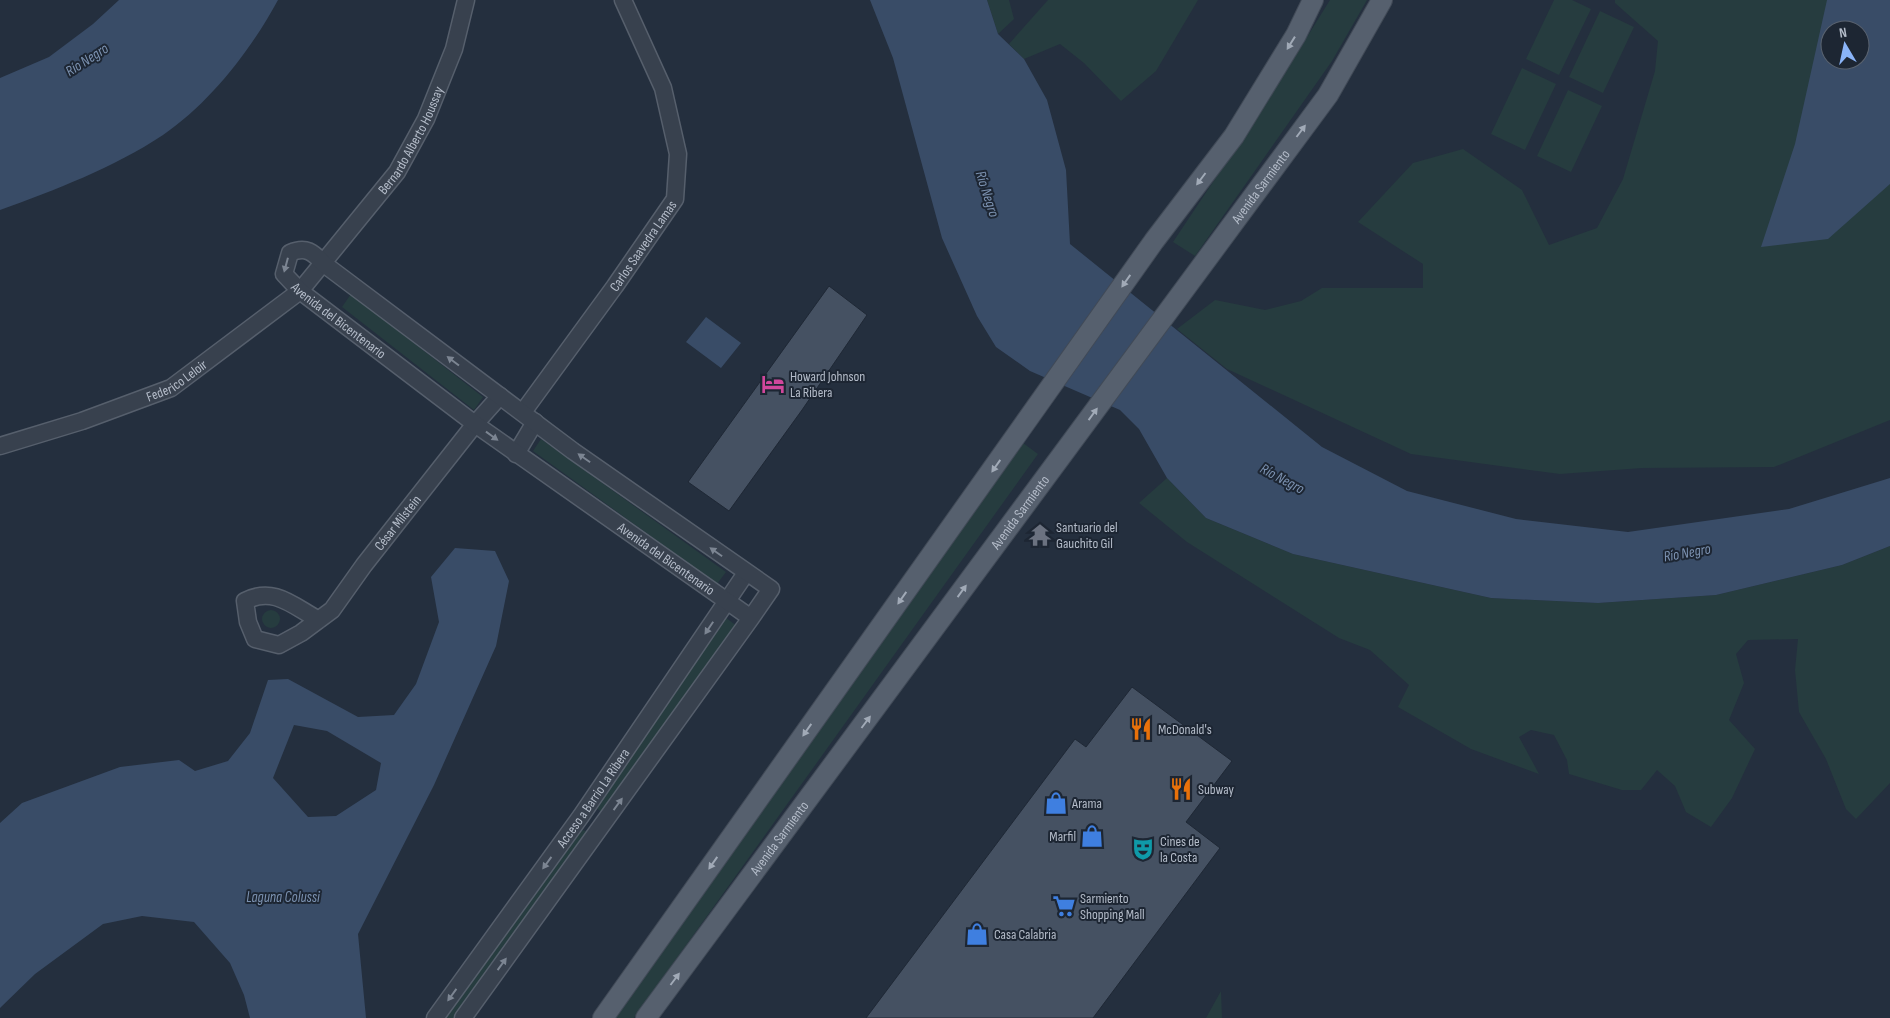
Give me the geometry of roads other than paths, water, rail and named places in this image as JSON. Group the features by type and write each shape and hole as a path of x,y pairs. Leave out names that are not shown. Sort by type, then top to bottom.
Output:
{"main road":[{"path":"603,1018 1154,241 1234,136 1296,35 1313,0"},
{"name":"Avenida Sarmiento","path":"646,1018 1328,95 1382,0"}],"street":[{"name":"Bernardo Alberto Houssay","path":"324,264 397,172 426,119 454,49 466,0"},
{"name":"Carlos Saavedra Lamas","path":"516,454 529,417 675,199 678,154 663,88 623,0"},
{"name":"Avenida del Bicentenario","path":"299,249 312,251 324,264 500,396 746,573 772,589 751,618 475,424 300,291 284,274 290,253 299,249"},
{"name":"Federico Leloir","path":"0,446 82,421 171,388 300,291 324,264"},
{"name":"César Milstein","path":"319,620 332,610 364,565 475,424 500,396"},
{"name":"Acceso a Barrio La Ribera","path":"436,1018 581,816 746,573"},
{"path":"463,1018 751,618"},
{"path":"581,816 602,827"}],"water":[{"name":"Río Negro","path":"119,0 278,0 255,38 228,74 197,107 163,135 104,168 0,210 0,78 49,57 93,24"},
{"name":"Río Negro","path":"870,0 987,0 998,34 1024,59 1047,100 1066,170 1070,244 1322,447 1407,491 1516,519 1628,532 1789,509 1890,478 1890,546 1842,565 1716,595 1598,603 1491,598 1293,554 1206,518 1167,478 1139,429 1120,410 1030,371 996,347 977,316 942,238 893,58"},
{"path":"1827,0 1890,0 1890,184 1828,239 1761,247 1795,144 1820,32 1820,70 1870,70 1870,20 1823,20"},
{"path":"706,317 741,343 721,368 686,342"},
{"name":"Laguna Colussi","path":"455,548 495,551 509,581 496,646 434,785 358,934 366,1018 250,1018 244,995 230,963 194,922 142,916 103,924 35,974 0,1008 0,823 22,803 120,767 179,760 195,771 228,761 250,733 268,680 288,679 358,717 394,715 416,684 439,622 431,577","holes":["294,725 327,731 381,763 376,790 336,816 308,817 273,778"]}],"place":[{"name":"Howard Johnson La Ribera","path":"773,384"},
{"name":"Santuario del Gauchito Gil","path":"1040,535"},
{"name":"McDonald's","path":"1141,729"},
{"name":"Subway","path":"1181,789"},
{"name":"Arama","path":"1056,803"},
{"name":"Marfil","path":"1092,836"},
{"name":"Cines de la Costa","path":"1143,849"},
{"name":"Sarmiento Shopping Mall","path":"1064,906"},
{"name":"Casa Calabria","path":"977,934"}]}
